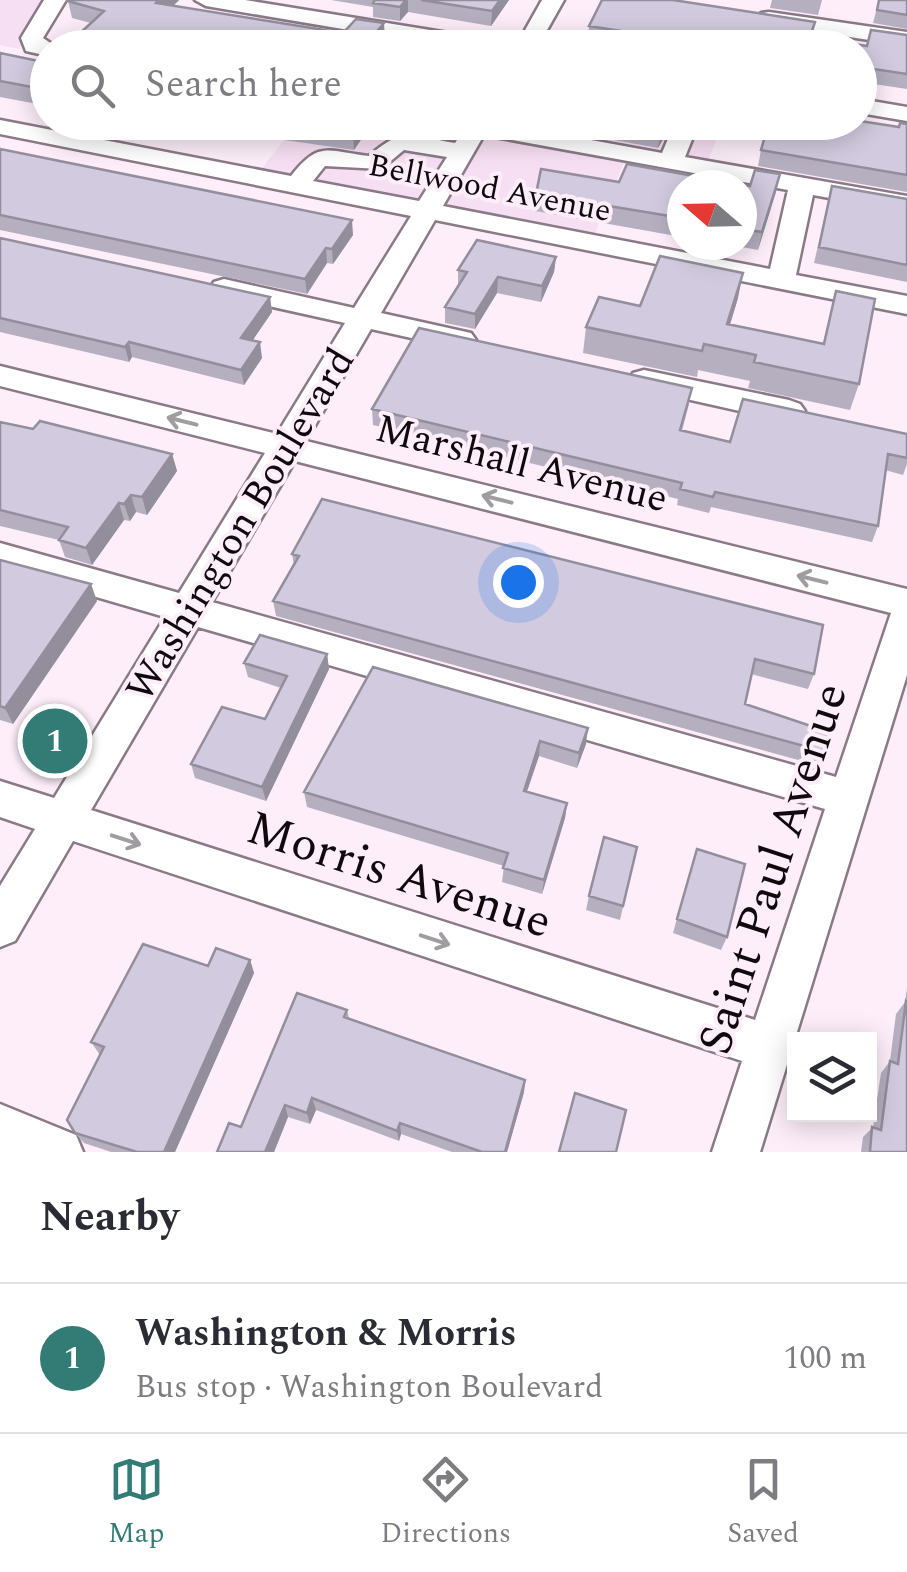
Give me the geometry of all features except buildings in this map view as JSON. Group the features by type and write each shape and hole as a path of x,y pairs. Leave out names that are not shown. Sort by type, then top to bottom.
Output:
{"street":[{"path":"37,30 55,0"},
{"path":"206,0 388,30"},
{"path":"536,30 554,0"},
{"path":"739,14 851,30"},
{"path":"877,34 907,38"},
{"path":"877,109 907,114"},
{"name":"Bellwood Avenue","path":"0,127 30,133"},
{"name":"Bellwood Avenue","path":"67,140 907,305"},
{"name":"Washington Boulevard","path":"0,926 462,152 465,140"},
{"path":"557,140 907,204"},
{"path":"671,161 680,140"},
{"path":"298,185 318,158 372,164 392,144 401,142 462,152"},
{"path":"781,280 802,184"},
{"path":"190,281 498,348"},
{"path":"615,374 810,416"},
{"name":"Marshall Avenue","path":"0,376 907,603"},
{"path":"0,556 847,798"},
{"name":"Saint Paul Avenue","path":"736,1152 907,616"},
{"name":"Morris Avenue","path":"0,800 768,1047"},
{"path":"0,1128 59,1152"}],"shaded area":[{"path":"0,0 48,0 19,49 0,45"},
{"path":"284,140 466,140 424,207 257,174"},
{"path":"473,140 716,140 705,169 627,155 593,239 430,209"}],"place":[{"name":"Washington & Morris","path":"55,741"}]}
